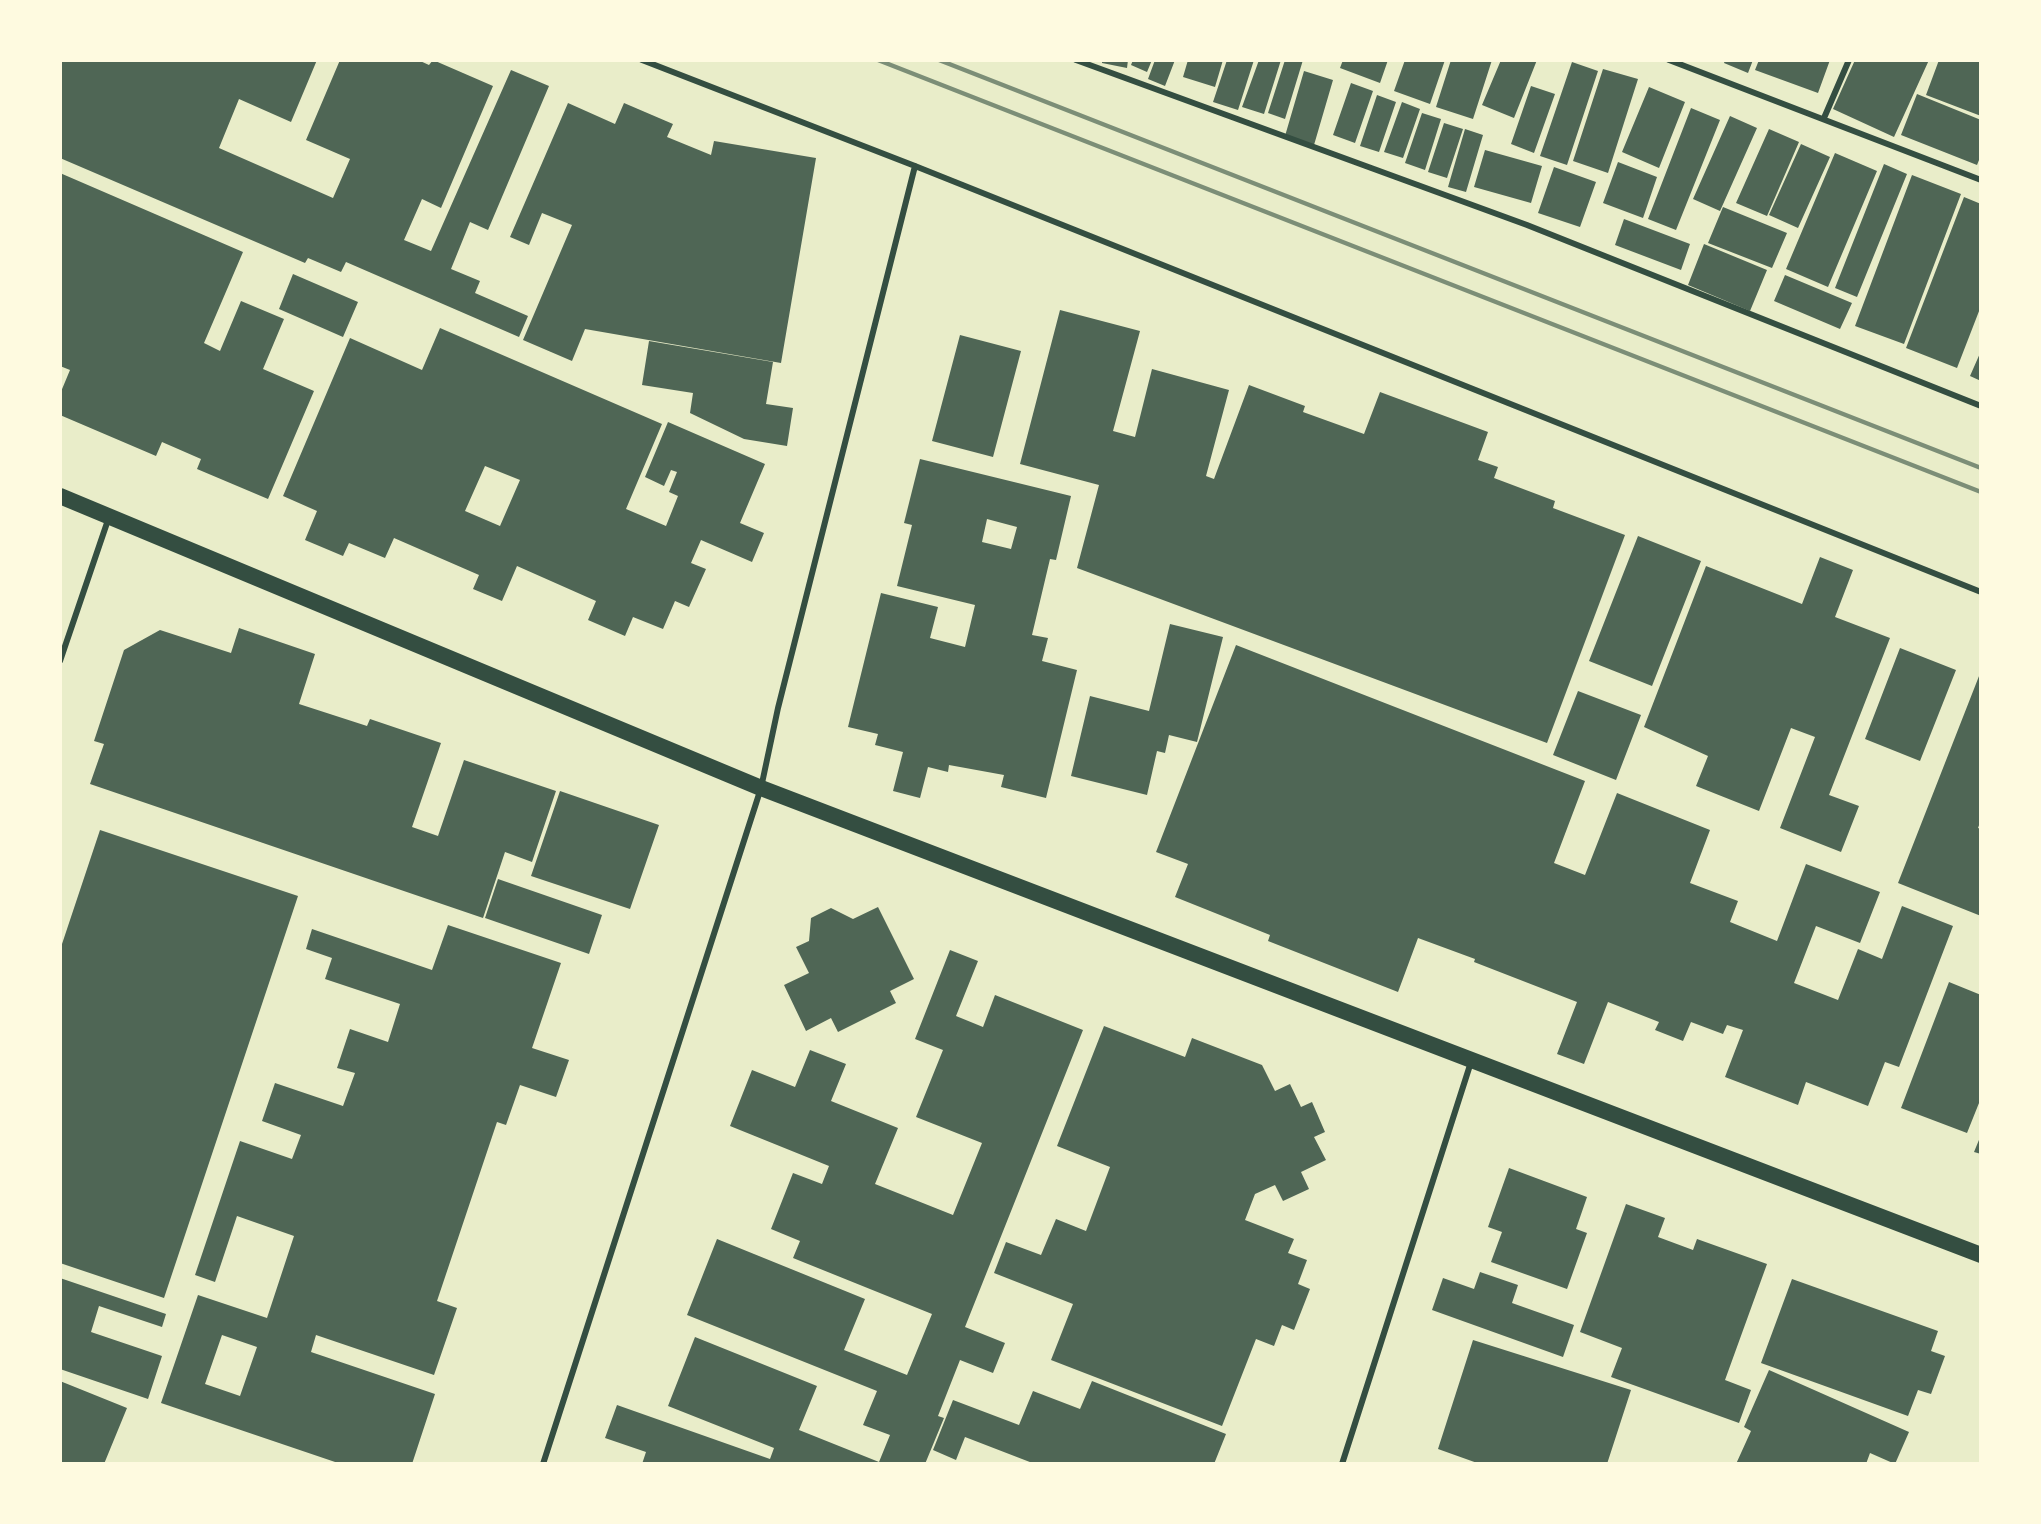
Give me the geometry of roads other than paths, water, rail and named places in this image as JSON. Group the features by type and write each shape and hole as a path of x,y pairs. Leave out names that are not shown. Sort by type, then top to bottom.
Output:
{"highway":[{"path":"60,496 761,788 1981,1255"}],"street":[{"path":"642,60 915,166 1981,592"},
{"path":"1076,60 1527,225 1981,406"},
{"path":"1669,60 1981,180"},
{"path":"1824,118 1849,60"},
{"path":"543,1464 761,788 784,685 915,166"},
{"path":"60,661 109,516"},
{"path":"1342,1464 1471,1061"}],"railway":[{"path":"878,60 1981,492"},
{"path":"939,60 1981,468"}]}
